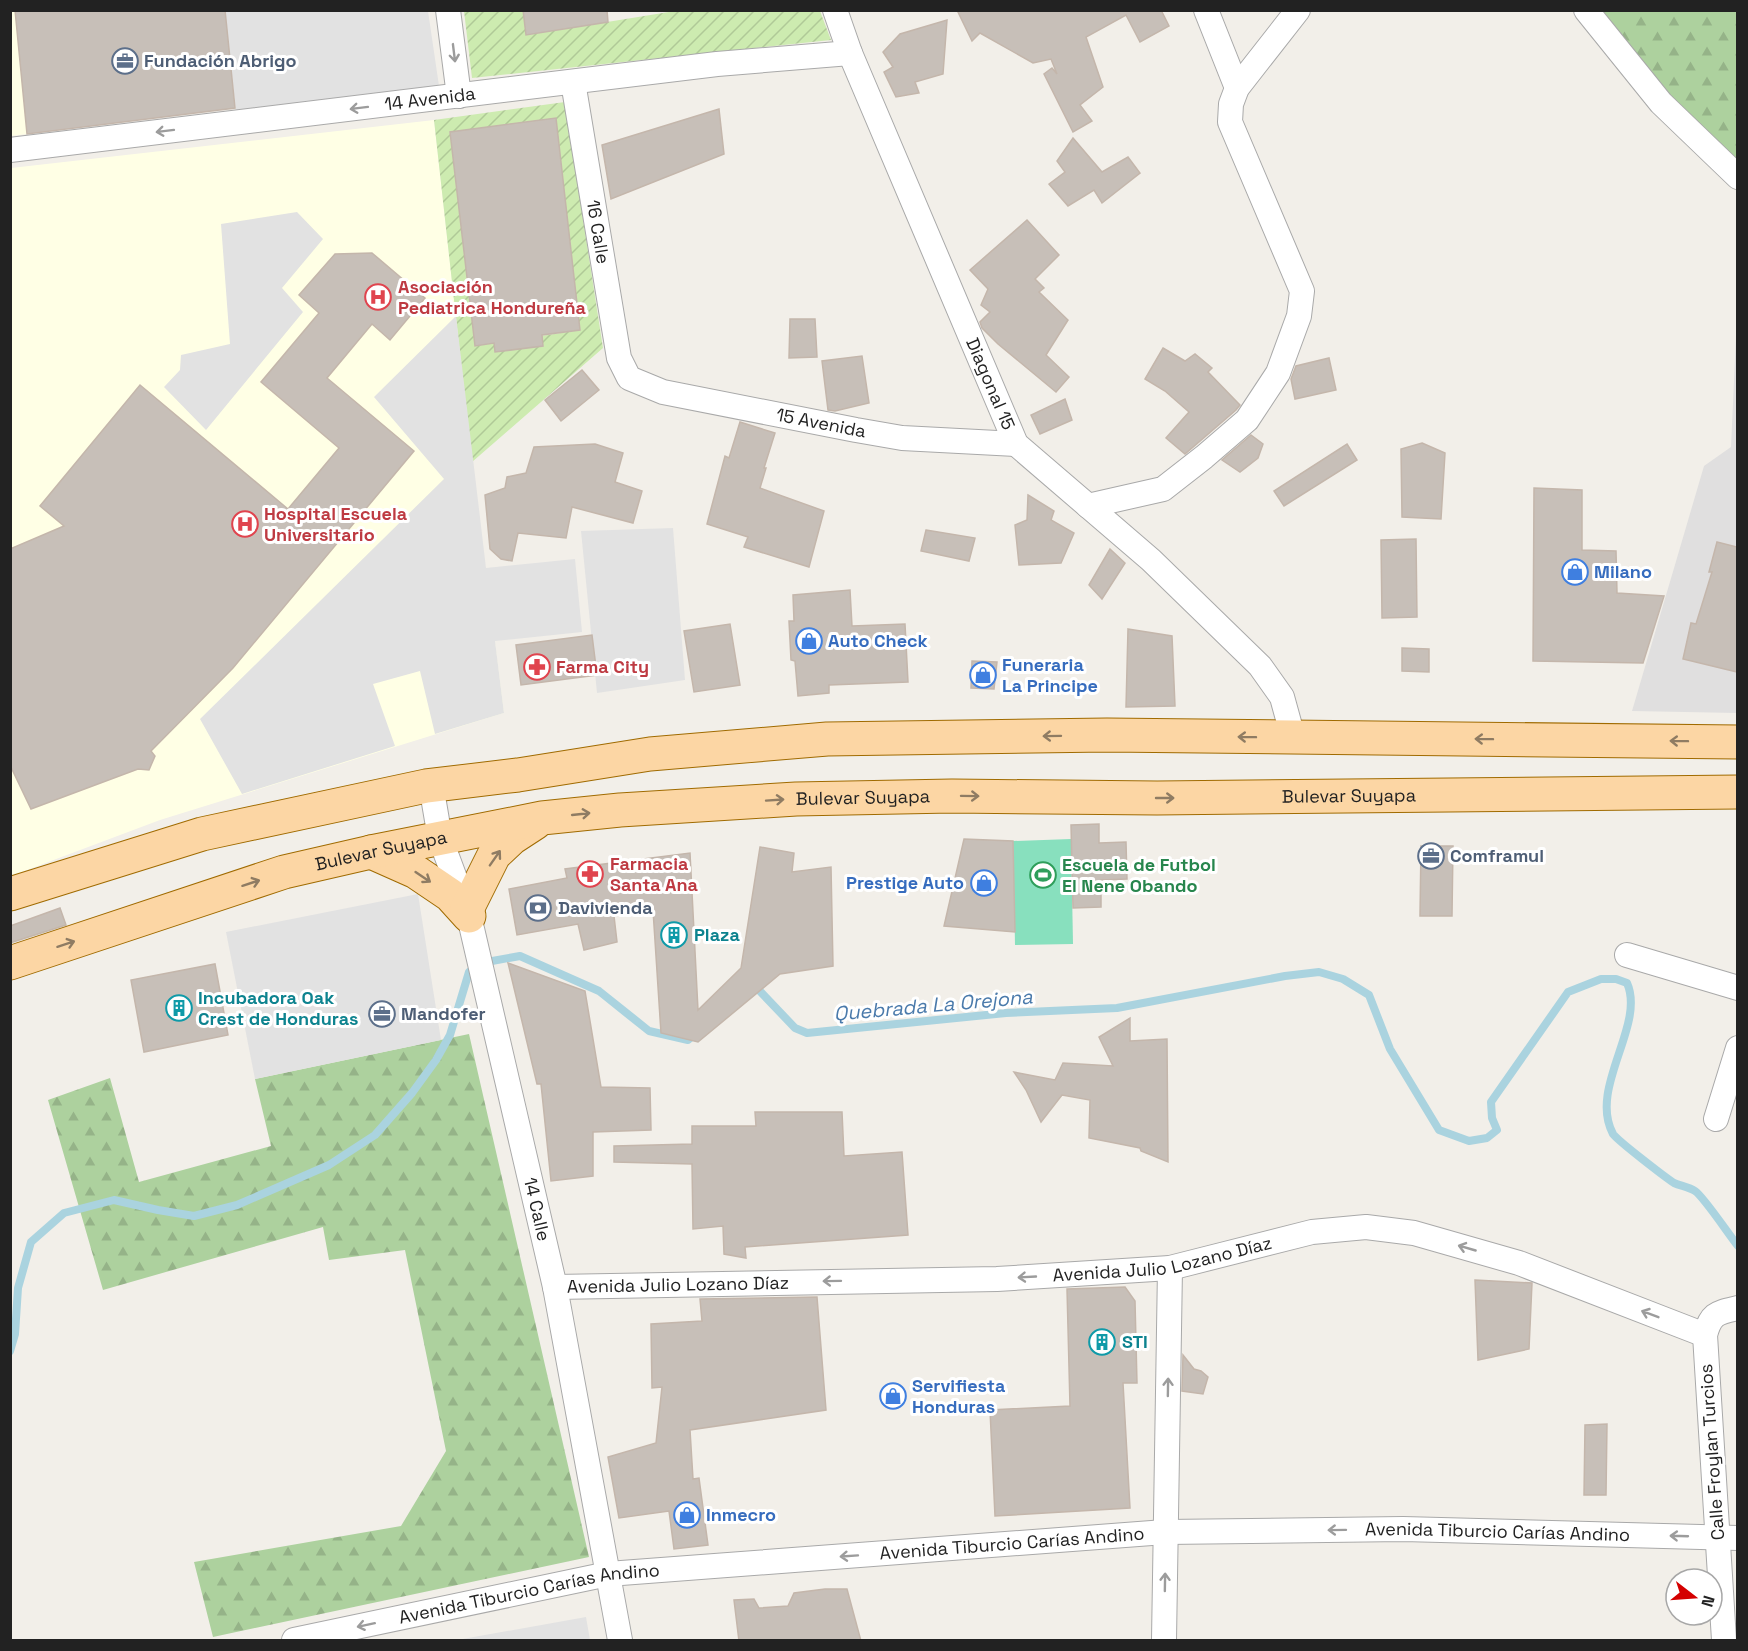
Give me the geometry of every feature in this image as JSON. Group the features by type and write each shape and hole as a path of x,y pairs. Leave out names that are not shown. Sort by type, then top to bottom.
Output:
{"main road":[{"path":"10,894 202,834 431,785 518,775 650,754 827,739 1107,735 1737,742"},
{"name":"Bulevar Suyapa","path":"10,963 284,872 542,818 620,810 796,799 952,796 1168,798 1737,792"},
{"path":"371,852 416,872 450,895 468,912 494,855 512,838 542,818"}],"street":[{"path":"448,10 459,96"},
{"name":"Diagonal 15","path":"835,10 850,53 1016,444 1150,560 1260,666 1282,697 1293,737"},
{"path":"1206,10 1238,88"},
{"path":"1088,506 1163,489 1204,458 1247,420 1278,372 1299,316 1302,291 1230,122 1232,104 1238,88 1298,10"},
{"path":"1586,10 1661,103 1737,177"},
{"name":"14 Avenida","path":"10,150 717,64 850,53"},
{"name":"16 Calle","path":"573,82 619,358 630,378"},
{"name":"15 Avenida","path":"630,378 663,392 856,430 912,438 1016,444"},
{"name":"14 Calle","path":"431,785 440,838 468,912 555,1287 621,1641"},
{"path":"1627,955 1737,988"},
{"path":"1716,1119 1737,1048"},
{"name":"Avenida Julio Lozano Díaz","path":"555,1287 997,1279 1170,1268 1312,1232 1366,1227 1414,1233 1519,1263 1705,1335"},
{"path":"1164,1641 1170,1268"},
{"path":"1705,1335 1708,1321 1720,1312 1737,1308"},
{"name":"Calle Froylan Turcios","path":"1705,1335 1728,1538 1724,1641"},
{"name":"Avenida Tiburcio Carías Andino","path":"294,1641 608,1574 1166,1532 1403,1529 1728,1538"}],"shaded area":[{"path":"10,11 15,11 28,134 11,136"},
{"path":"225,11 428,11 439,86 236,112"},
{"name":"Hospital Escuela Universitario","path":"434,120 472,462 504,713 160,820 11,876 11,168"},
{"path":"297,212 323,239 282,288 303,312 206,430 164,387 180,370 181,355 230,344 221,224"},
{"path":"1737,314 1737,713 1632,711 1704,466 1731,447"},
{"path":"456,316 486,568 575,559 582,632 495,641 504,713 435,734 420,671 373,684 395,746 242,794 200,719 444,479 374,397"},
{"path":"673,528 685,680 597,693 581,531"},
{"path":"418,894 441,1040 255,1079 226,932"},
{"path":"586,1617 590,1640 457,1640"}],"green space":[{"path":"464,11 523,11 527,35 675,11 820,11 831,40 472,78"},
{"path":"1582,11 1737,11 1737,162"},
{"path":"565,102 603,348 472,462 434,120","holes":["556,119 580,330 475,346 450,132"]},
{"name":"Escuela de Futbol El Nene Obando","path":"1071,839 1073,944 1015,945 1013,841"},
{"path":"469,1034 589,1557 213,1637 194,1562 401,1526 446,1451 405,1250 329,1260 323,1227 103,1290 48,1100 110,1078 139,1182 271,1146 255,1079"}],"building":[{"name":"Fundación Abrigo","path":"15,10 225,10 235,108 27,134"},
{"path":"523,10 607,10 608,22 526,35"},
{"path":"957,10 1161,10 1169,26 1140,42 1126,15 1086,37 1103,87 1080,105 1092,121 1073,132 1044,74 1052,68 1057,74 1051,59 1033,63 980,33 972,41"},
{"path":"947,20 943,74 915,82 919,93 896,97 884,72 893,67 883,52 900,34"},
{"path":"719,109 724,154 611,199 602,145"},
{"path":"556,118 580,330 542,335 543,346 495,352 494,343 475,346 450,132"},
{"path":"1073,138 1102,172 1128,157 1140,173 1102,203 1094,190 1068,206 1049,184 1065,172 1057,161"},
{"path":"1027,220 1059,255 1035,279 1044,288 1039,292 1068,320 1046,355 1069,377 1056,392 982,328 980,322 990,312 981,305 988,289 970,270"},
{"path":"372,253 425,298 390,340 372,324 327,378 414,451 233,668 151,751 155,756 149,770 138,769 31,809 10,765 10,549 64,526 40,506 140,385 288,509 339,448 261,382 319,313 299,295 335,254"},
{"path":"790,319 815,319 817,357 789,358"},
{"path":"1163,348 1185,361 1195,354 1212,368 1208,372 1240,405 1185,454 1166,438 1189,412 1165,391 1145,379"},
{"path":"862,356 869,403 835,411 828,410 822,361"},
{"path":"1329,358 1336,390 1295,399 1291,379 1296,366"},
{"path":"582,370 599,390 561,421 545,400"},
{"path":"1065,399 1072,420 1040,434 1031,415"},
{"path":"740,422 775,433 760,488 824,511 809,567 744,547 748,537 707,524 725,456 729,458"},
{"path":"1251,435 1263,444 1258,458 1240,472 1222,460"},
{"path":"1422,443 1445,453 1441,519 1402,517 1401,449"},
{"path":"595,444 623,453 615,482 642,491 633,523 572,507 566,538 518,533 512,561 501,559 490,549 485,495 505,488 507,477 526,473 534,447"},
{"path":"1347,444 1357,460 1284,506 1274,491"},
{"name":"Milano","path":"1534,488 1582,490 1582,550 1616,551 1617,593 1664,596 1643,663 1533,661"},
{"path":"1028,495 1054,511 1051,520 1074,533 1061,563 1019,565 1015,525 1027,520"},
{"path":"926,530 975,538 969,561 921,551"},
{"path":"1416,539 1417,617 1382,618 1381,540"},
{"path":"1717,542 1737,547 1737,672 1683,659 1691,623 1696,624 1712,572 1709,572"},
{"path":"1110,549 1125,563 1102,599 1089,585"},
{"path":"850,590 852,626 905,624 908,682 829,685 829,693 798,696 795,661 791,660 789,621 794,621 793,595"},
{"path":"730,624 740,685 694,692 684,631"},
{"path":"1128,629 1172,636 1175,706 1126,707"},
{"path":"592,635 597,675 521,685 516,645"},
{"path":"1402,648 1429,649 1429,672 1402,671"},
{"name":"Funeraria La Principe","path":"972,661 997,662 994,689 971,688"},
{"path":"1099,824 1099,843 1126,842 1127,879 1101,880 1101,907 1073,908 1071,825"},
{"name":"Prestige Auto","path":"964,839 1013,841 1015,932 944,926"},
{"path":"1421,846 1453,846 1452,916 1420,916"},
{"path":"760,847 794,853 792,872 831,867 833,966 780,974 698,1042 661,1033 653,910 614,916 617,942 584,950 578,924 517,935 509,889 567,878 565,869 690,853 698,1010 741,968"},
{"path":"60,908 66,925 10,943 10,926"},
{"path":"508,963 585,991 601,1087 650,1088 651,1130 593,1132 593,1176 551,1181 541,1084 537,1084"},
{"name":"Incubadora Oak Crest de Honduras","path":"215,964 228,1035 144,1052 131,980"},
{"path":"1130,1018 1130,1041 1167,1039 1168,1162 1141,1151 1140,1148 1089,1138 1090,1100 1062,1095 1041,1122 1026,1090 1014,1072 1055,1080 1063,1063 1113,1066 1099,1037"},
{"path":"755,1112 842,1112 844,1156 902,1152 908,1235 745,1247 746,1258 724,1254 723,1226 693,1229 692,1164 614,1162 614,1146 692,1144 692,1126 756,1126"},
{"path":"1475,1280 1532,1283 1529,1349 1478,1360"},
{"path":"1125,1287 1135,1301 1137,1383 1123,1383 1130,1508 995,1516 990,1410 1070,1406 1067,1289"},
{"path":"817,1297 826,1410 690,1430 693,1479 699,1478 708,1545 674,1549 669,1511 619,1518 608,1457 656,1443 662,1387 652,1388 651,1324 702,1321 700,1299"},
{"path":"1183,1355 1194,1369 1208,1377 1203,1394 1182,1391"},
{"path":"1607,1424 1606,1495 1584,1495 1585,1425"},
{"path":"847,1589 861,1641 739,1641 734,1600 754,1599 759,1608 788,1606 794,1593"}],"waterway":[{"name":"Quebrada La Orejona","path":"10,1351 15,1334 18,1288 31,1242 64,1213 114,1200 194,1216 237,1205 329,1165 375,1135 412,1093 436,1060 450,1035 469,972 481,963 520,956 599,991 649,1031 688,1040 695,1034"},
{"name":"Quebrada La Orejona","path":"753,986 795,1028 807,1033 1006,1013 1117,1008 1285,976 1319,972 1343,979 1369,995 1390,1049 1439,1130 1469,1141 1487,1138 1497,1130 1492,1118 1491,1102 1568,992 1601,979 1616,979 1627,983 1631,1000 1629,1018 1607,1097 1607,1116 1613,1134 1674,1183 1693,1190 1699,1195 1738,1246"}],"place":[{"name":"Fundación Abrigo","path":"125,61"},
{"name":"Asociación Pediatrica Hondureña","path":"378,297"},
{"name":"Hospital Escuela Universitario","path":"245,524"},
{"name":"Milano","path":"1575,572"},
{"name":"Auto Check","path":"809,641"},
{"name":"Farma City","path":"537,667"},
{"name":"Funeraria La Principe","path":"983,675"},
{"name":"Comframul","path":"1431,856"},
{"name":"Farmacia Santa Ana","path":"590,874"},
{"name":"Escuela de Futbol El Nene Obando","path":"1043,875"},
{"name":"Prestige Auto","path":"984,883"},
{"name":"Davivienda","path":"538,908"},
{"name":"Plaza","path":"674,935"},
{"name":"Incubadora Oak Crest de Honduras","path":"179,1008"},
{"name":"Mandofer","path":"382,1014"},
{"name":"STI","path":"1102,1342"},
{"name":"Servifiesta Honduras","path":"893,1396"},
{"name":"Inmecro","path":"687,1515"}]}
